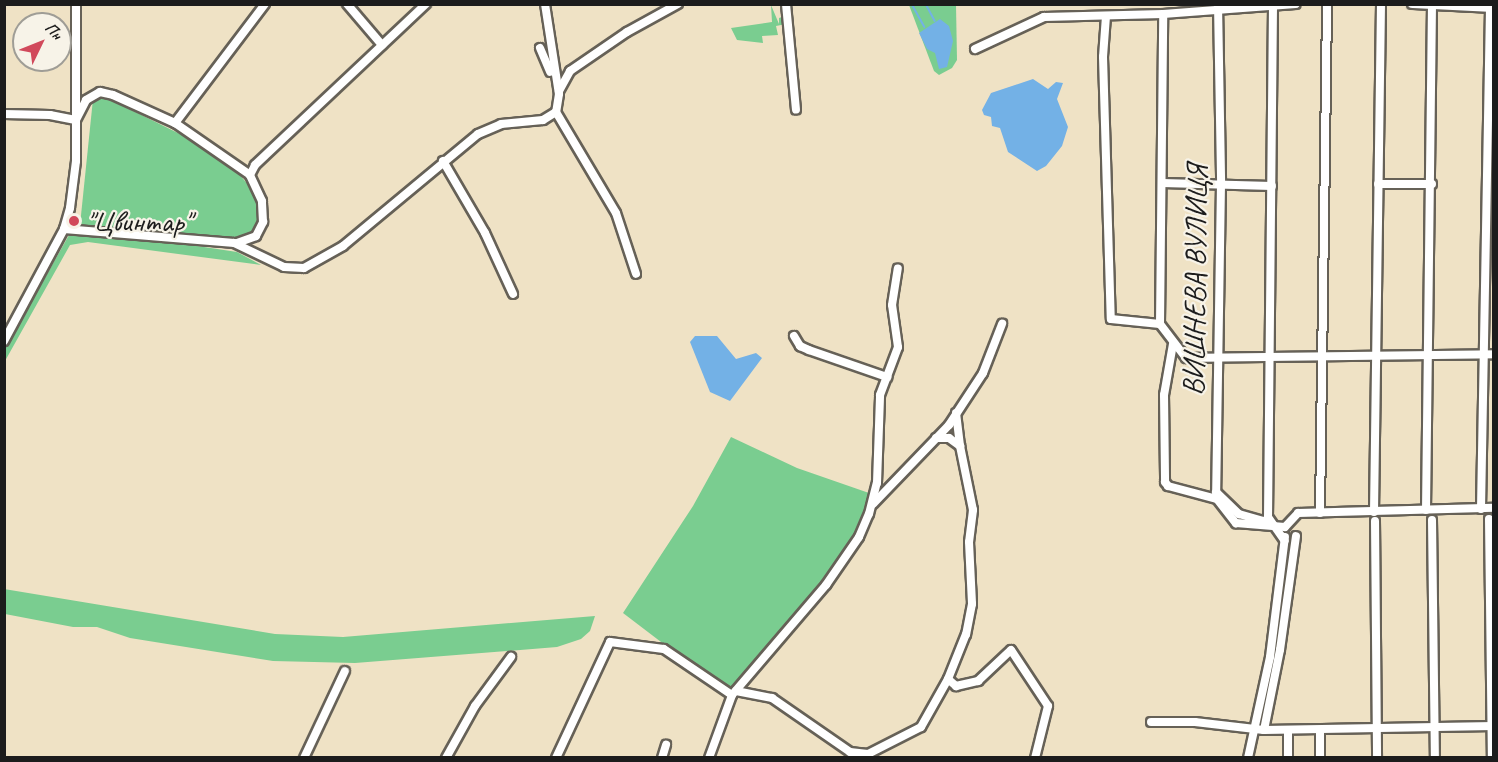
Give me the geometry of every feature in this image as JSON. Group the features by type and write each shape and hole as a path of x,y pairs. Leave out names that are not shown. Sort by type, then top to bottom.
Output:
{"street":[{"path":"69,4 74,15"},
{"path":"4,341 64,229 74,187 76,120 74,15 76,4"},
{"path":"175,123 266,4"},
{"path":"347,4 382,45"},
{"path":"250,175 260,160 426,4"},
{"path":"545,4 559,94"},
{"path":"636,274 616,213 556,112 559,94 570,71 627,32 678,4"},
{"path":"786,4 796,110"},
{"path":"1130,4 1140,15"},
{"path":"975,49 1044,17 1162,14 1296,4"},
{"path":"1320,513 1327,4"},
{"path":"1377,758 1374,516 1381,4"},
{"path":"1412,4 1432,7 1492,8 1489,354 1481,509"},
{"path":"1273,6 1269,359 1270,523 1285,541"},
{"path":"1426,510 1430,354 1432,7"},
{"name":"ВИШНЕВА ВУЛИЦЯ","path":"1219,8 1221,184 1216,359 1216,492 1239,514 1270,523"},
{"path":"1162,14 1160,324 1173,344 1186,358 1269,359 1489,354"},
{"path":"1106,16 1103,57 1112,319 1160,324"},
{"path":"540,48 559,94"},
{"path":"64,229 234,243 249,241 263,222 262,201 250,175 175,123 113,94 100,92 86,100 76,120"},
{"path":"234,243 291,269 312,265 371,224 443,160 491,127 543,120 556,112"},
{"path":"4,114 50,115 76,120"},
{"path":"443,160 485,233 513,294"},
{"path":"1162,183 1272,186"},
{"path":"1378,184 1432,184"},
{"path":"709,758 734,693 848,556 872,505 877,483 877,416 887,377 898,348 892,305 898,268"},
{"path":"872,505 936,438 956,413 983,373 1002,324"},
{"path":"794,336 809,350 887,377"},
{"path":"1173,344 1164,395 1165,482 1168,486 1217,499 1236,523 1270,523 1285,527"},
{"path":"556,758 610,642 664,649 734,693 772,698 849,755 880,750 921,727 948,679 972,604 969,542 974,510 960,446 956,413"},
{"path":"936,438 949,438 960,446"},
{"path":"1248,758 1270,657 1285,527 1298,513 1374,516 1426,510 1494,508"},
{"path":"1490,519 1492,758"},
{"path":"1432,520 1435,758"},
{"path":"1264,730 1280,650 1296,536"},
{"path":"948,679 956,686 978,681 1011,650 1048,706 1035,758"},
{"path":"446,758 475,706 511,657"},
{"path":"304,758 345,671"},
{"path":"1151,722 1195,722 1264,730 1492,726"},
{"path":"1288,730 1288,758"},
{"path":"1320,730 1320,758"},
{"path":"662,758 666,746"}],"green space":[{"path":"771,5 779,24 779,18 785,16 786,24 776,26 778,35 762,36 763,43 737,40 731,28 772,22"},
{"path":"909,5 956,5 957,60 952,68 939,75 934,71"},
{"path":"93,99 109,99 186,137 239,174 257,195 261,215 253,232 247,238 227,240 80,225"},
{"path":"69,235 158,240 237,252 261,265 88,242 70,245 5,361 5,349"},
{"path":"731,437 797,468 869,493 859,526 831,573 728,693 623,613 693,506"},
{"path":"4,589 275,634 343,637 595,616 590,631 581,639 557,647 355,663 273,661 130,638 97,627 73,627 5,614"}],"water":[{"path":"940,19 949,26 953,41 947,67 939,69 935,53 927,49 919,33"},
{"path":"1033,79 1048,89 1056,82 1063,83 1057,99 1068,127 1062,146 1046,166 1037,171 1008,152 1000,128 992,126 991,117 984,115 982,110 991,93"},
{"path":"695,336 717,336 736,359 756,353 762,358 730,401 710,392 690,342"}],"waterway":[{"path":"912,4 925,27"},
{"path":"926,4 935,21"}],"place":[{"name":"\"Цвинтар\"","path":"74,221"}]}
